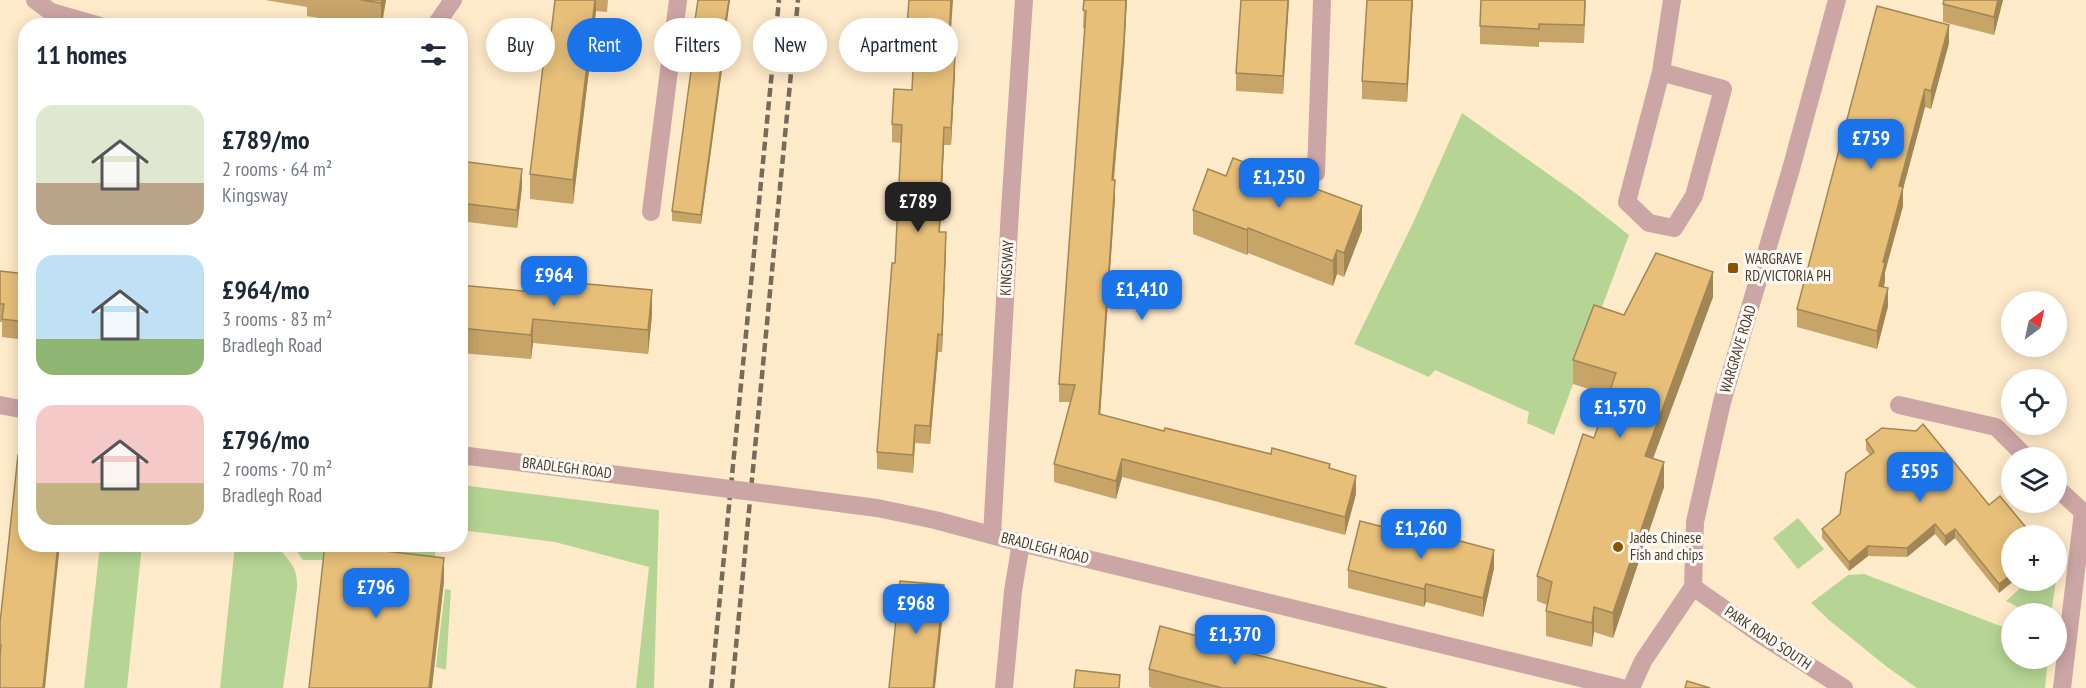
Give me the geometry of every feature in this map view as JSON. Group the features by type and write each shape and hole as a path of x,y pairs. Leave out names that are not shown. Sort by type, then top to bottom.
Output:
{"street":[{"path":"35,0 51,12 72,18"},
{"path":"441,18 453,0"},
{"path":"651,212 678,0"},
{"name":"KINGSWAY","path":"992,535 1024,0"},
{"path":"1316,174 1322,0"},
{"path":"1661,72 1723,89 1694,196 1674,228 1649,223 1627,202 1661,72 1672,0"},
{"name":"WARGRAVE ROAD","path":"1631,688 1644,661 1692,586 1695,522 1722,402 1791,169 1837,0"},
{"path":"0,405 18,408"},
{"path":"1899,405 1996,427 2016,447"},
{"name":"BRADLEGH ROAD","path":"468,456 878,508 1622,688"},
{"path":"2062,688 2083,512 2067,497"},
{"path":"1004,688 1013,591 1021,543"},
{"name":"PARK ROAD SOUTH","path":"1692,586 1761,635 1844,688"}],"green space":[{"path":"1462,113 1578,195 1629,235 1554,435 1527,423 1529,412 1435,370 1429,377 1354,344 1413,223"},
{"path":"468,486 659,510 654,688 636,688 649,567 555,542 468,531"},
{"path":"1798,518 1824,549 1798,569 1773,538"},
{"path":"99,552 141,552 127,688 84,688"},
{"path":"234,552 282,552 294,569 297,580 283,688 220,688"},
{"path":"297,552 435,552 433,576 326,560 303,560"},
{"path":"1864,574 2001,626 2001,669 2047,669 2045,688 1917,688 1887,667 1811,603 1848,575"},
{"path":"445,589 451,590 446,670 436,667"},
{"path":"2017,591 2054,591 2053,603 2010,603 2006,601"}],"building":[{"path":"361,0 382,0 381,3"},
{"path":"555,0 595,0 593,18 567,18 567,72 586,72 573,180 530,174 542,72 555,72 555,18 553,18"},
{"path":"698,0 729,0 726,18 695,18"},
{"path":"909,0 951,0 950,18 908,18"},
{"path":"1084,0 1126,0 1112,180 1115,180 1099,414 1164,431 1165,428 1271,454 1272,448 1330,464 1329,468 1356,476 1345,517 1122,459 1116,481 1054,464 1075,385 1059,384 1086,11 1083,10"},
{"path":"1241,0 1288,0 1283,76 1236,73"},
{"path":"1367,0 1412,0 1407,84 1362,81"},
{"path":"1481,0 1585,0 1584,25 1539,24 1539,29 1480,26"},
{"path":"1944,0 1998,0 1994,17 1943,4"},
{"path":"1877,6 1949,25 1931,91 1925,89 1899,186 1903,187 1879,286 1888,288 1877,331 1797,309"},
{"path":"691,72 720,72 701,215 672,211"},
{"path":"913,72 954,72 951,128 944,127 939,232 946,232 942,335 938,334 930,426 915,425 913,455 877,452 892,263 895,263 902,125 892,124 894,89 912,90"},
{"path":"1233,158 1362,206 1344,253 1337,250 1333,261 1248,228 1247,230 1193,210 1208,169 1226,176"},
{"path":"468,162 522,169 517,210 468,204"},
{"path":"1656,253 1713,272 1645,456 1664,462 1613,613 1594,607 1592,623 1546,611 1552,582 1537,576 1583,434 1594,438 1616,373 1573,360 1594,305 1624,315"},
{"path":"0,271 18,273 18,321 2,319 4,304 0,304"},
{"path":"534,279 652,290 648,330 533,319 531,335 468,329 468,286 533,292"},
{"path":"1923,424 1989,505 2000,496 2001,513 2014,513 2024,525 2001,525 2001,582 1999,584 1955,529 1945,536 1935,524 1907,548 1868,546 1849,562 1822,529 1840,514 1846,473 1874,452 1866,440 1882,428 1916,431"},
{"path":"18,455 18,552 57,552 43,688 0,688 0,623"},
{"path":"1360,521 1455,545 1456,540 1494,550 1483,598 1426,584 1424,589 1348,570"},
{"path":"324,552 393,552 444,558 429,688 309,688"},
{"path":"900,581 944,585 933,688 889,688"},
{"path":"1160,626 1231,645 1230,648 1387,688 1222,688 1149,669"},
{"path":"1076,670 1120,675 1119,688 1074,688"},
{"path":"1687,681 1710,688 1685,688"}],"railway":[{"path":"711,688 779,0"},
{"path":"732,688 798,0"}],"place":[{"name":"WARGRAVE RD/VICTORIA PH","path":"1733,268"},
{"name":"Jades Chinese Fish and chips","path":"1618,547"}]}
